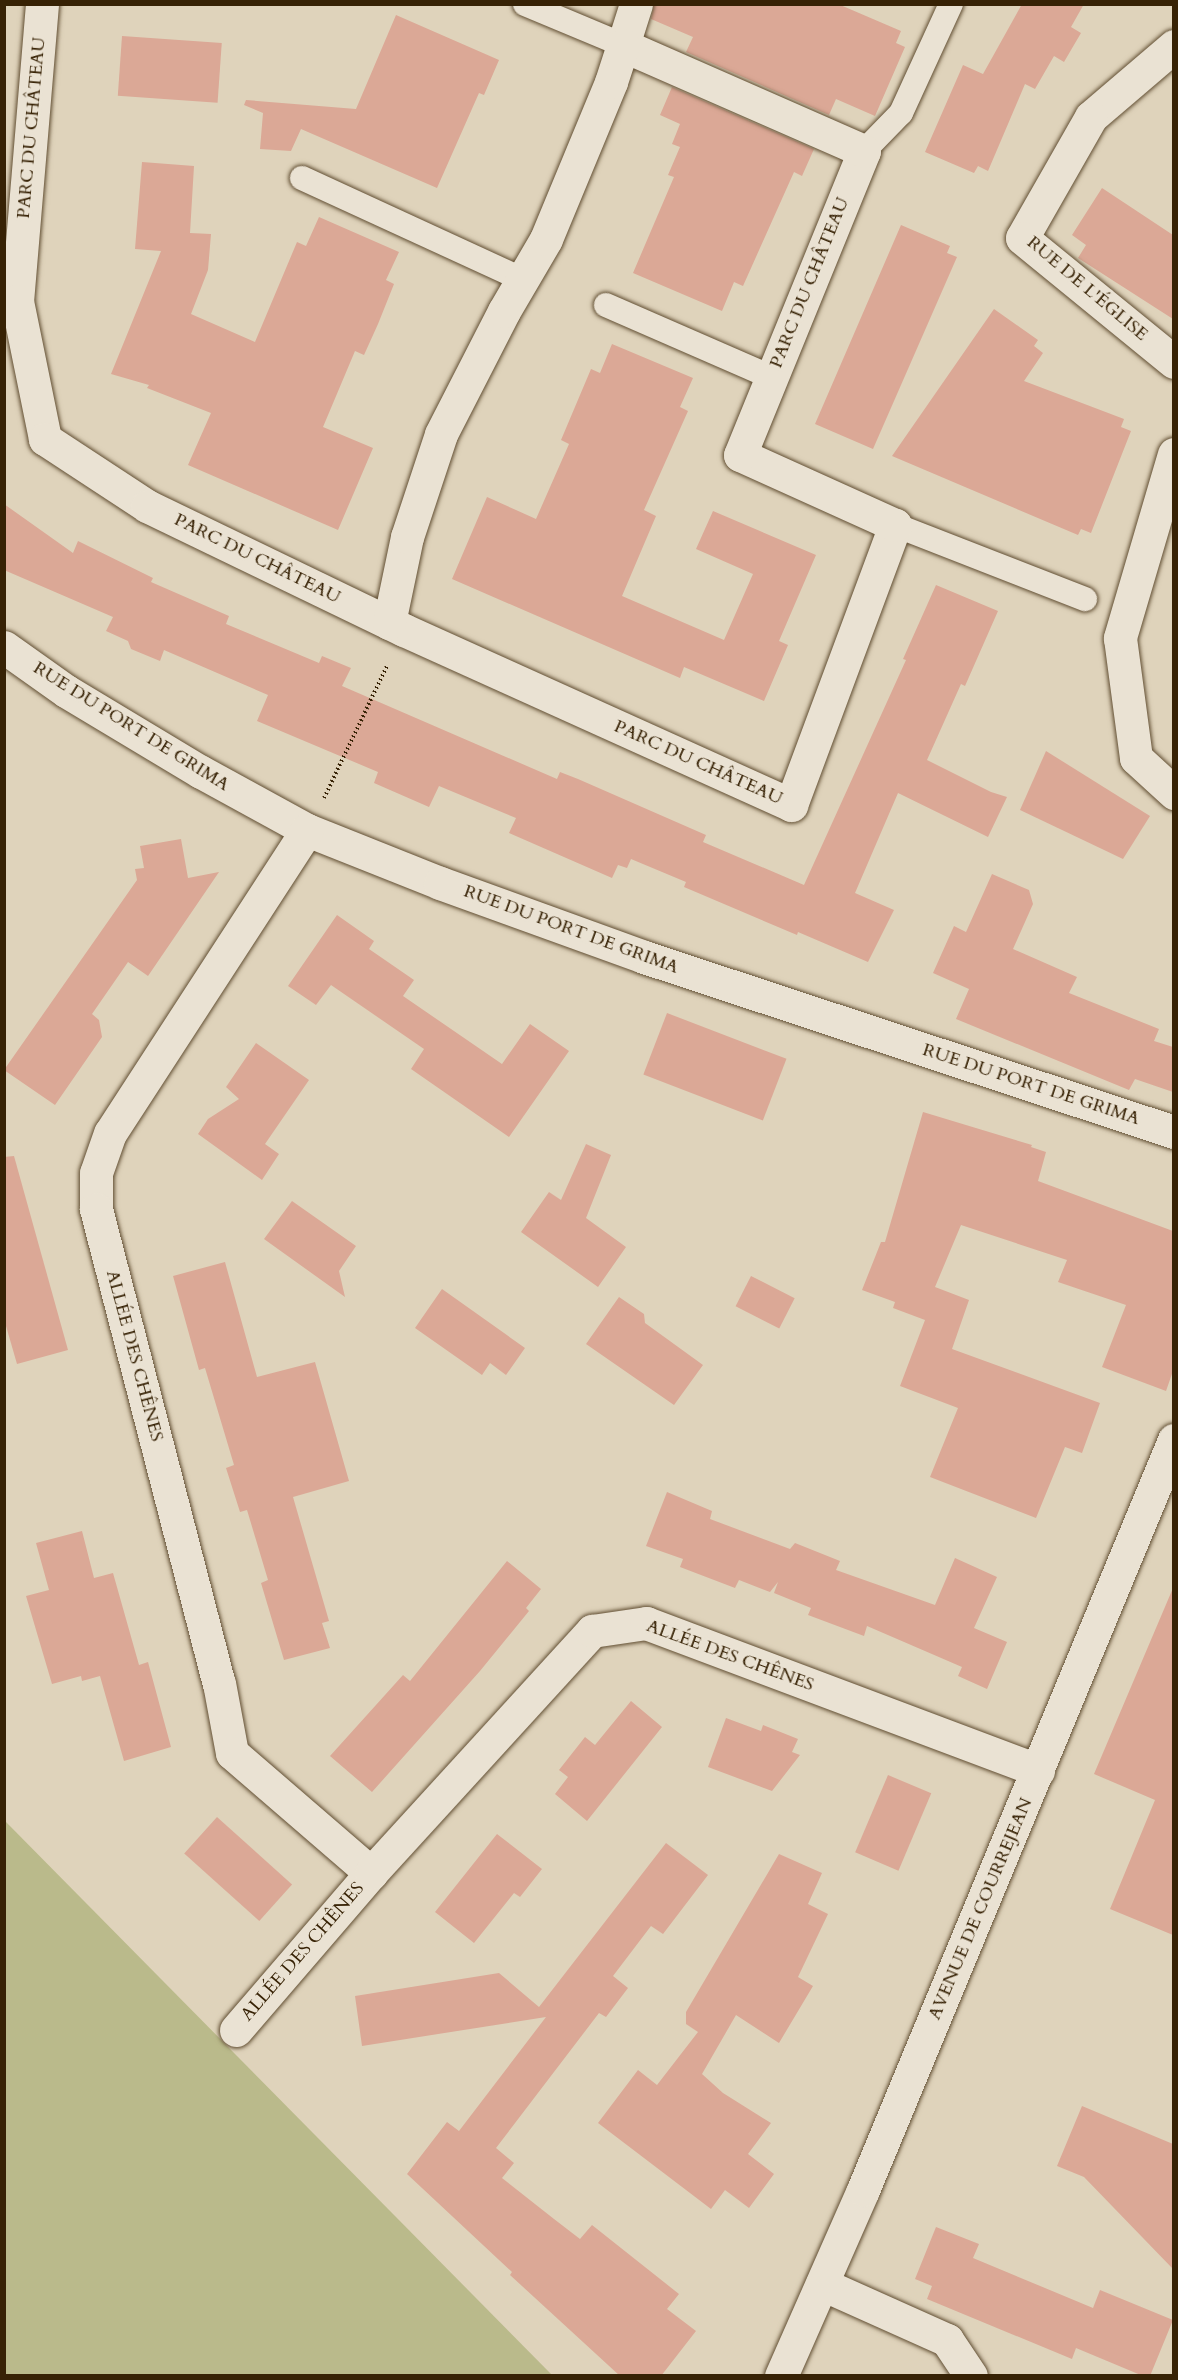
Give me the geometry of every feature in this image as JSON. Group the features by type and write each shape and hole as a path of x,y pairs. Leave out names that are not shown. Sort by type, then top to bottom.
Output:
{"street":[{"name":"PARC DU CHÂTEAU","path":"42,4 17,301 45,439 147,506 396,627 791,805 895,525 740,455 864,151"},
{"path":"396,627 408,537 441,434 555,218 611,82 636,4"},
{"path":"623,45 864,151"},
{"name":"RUE DE L'ÉGLISE","path":"1173,46 1091,117 1022,238 1173,362"},
{"path":"1173,454 1120,638 1136,758 1173,793"},
{"name":"RUE DU PORT DE GRIMA","path":"4,647 66,691 201,772 308,830 440,883 644,957 1173,1132"},
{"name":"ALLÉE DES CHÊNES","path":"308,830 110,1133 96,1173 96,1209 219,1683 232,1753 370,1873"},
{"name":"AVENUE DE COURREJEAN","path":"781,2376 822,2284 1038,1770 1173,1440"},
{"name":"ALLÉE DES CHÊNES","path":"236,2030 370,1873 592,1631 646,1623 1038,1770"},
{"path":"822,2284 947,2340 971,2376"}],"lane":[{"path":"525,4 623,45"},
{"path":"864,151 901,112 951,4"},
{"path":"302,178 522,279"},
{"path":"606,305 771,377"},
{"path":"895,525 1085,599"}],"path":[{"path":"308,830 396,627"}],"green space":[{"path":"5,1821 552,2375 5,2375"}],"building":[{"path":"654,4 838,4 901,31 896,43 905,47 875,116 836,99 829,115 686,52 693,37 651,19"},
{"path":"1022,4 1084,4 1071,27 1081,33 1064,62 1054,56 1035,89 1025,84 988,171 978,166 974,173 925,152 963,65 983,74"},
{"path":"396,15 499,60 484,95 479,93 437,188 301,129 291,151 260,149 263,113 244,105 246,100 356,109"},
{"path":"122,36 222,43 218,103 118,96"},
{"path":"672,87 814,149 802,176 794,172 743,286 734,282 722,311 633,273 674,177 668,175 680,147 672,144 680,124 660,115"},
{"path":"142,162 194,166 190,233 211,234 208,270 191,314 255,342 297,242 306,246 319,217 399,252 386,280 394,284 378,324 364,355 355,351 323,427 373,448 338,530 188,465 211,413 147,388 149,385 111,374 161,251 135,249"},
{"path":"1102,188 1173,235 1173,319 1078,258 1086,245 1072,235"},
{"path":"901,225 950,246 947,253 957,257 873,449 815,424"},
{"path":"994,309 1038,340 1034,346 1043,353 1024,381 1124,419 1121,427 1131,431 1091,533 1081,529 1078,535 892,456"},
{"path":"612,344 693,378 680,407 688,411 644,510 656,516 622,596 724,640 753,574 696,549 713,511 816,555 779,641 788,645 764,701 684,667 680,678 452,579 487,497 536,519 569,444 561,440 591,369 600,373"},
{"path":"4,504 73,553 78,541 153,578 151,582 229,616 226,624 319,663 322,656 351,668 342,686 557,779 560,772 578,779 706,835 703,842 804,885 906,660 903,659 936,585 998,611 965,686 961,684 927,760 991,792 1007,797 988,837 898,793 855,893 894,910 868,962 684,887 686,882 631,859 627,868 618,865 612,878 509,833 516,818 439,786 429,807 374,783 378,772 257,721 268,695 164,650 160,661 131,649 128,641 106,631 113,617 4,570"},
{"path":"1046,751 1150,816 1123,859 1020,810"},
{"path":"181,839 188,878 219,872 148,976 128,962 92,1014 99,1020 102,1037 55,1105 4,1070 137,880 135,869 144,868 140,846"},
{"path":"992,874 1029,890 1033,904 1013,949 1077,977 1069,993 1159,1029 1154,1041 1173,1047 1173,1092 1135,1079 1129,1090 956,1019 969,989 933,973 954,926 966,932"},
{"path":"337,915 374,941 369,949 414,980 403,996 502,1064 530,1024 569,1051 509,1137 411,1069 424,1049 331,985 316,1005 288,986"},
{"path":"667,1013 786,1059 763,1120 643,1075"},
{"path":"256,1043 309,1080 265,1144 279,1154 262,1180 198,1134 208,1119 239,1099 226,1087"},
{"path":"923,1112 1032,1145 1031,1147 1046,1152 1038,1181 1173,1231 1173,1371 1166,1391 1102,1367 1126,1305 1058,1282 1067,1260 961,1225 935,1287 969,1300 952,1349 1100,1403 1082,1453 1065,1447 1036,1518 930,1477 958,1408 900,1386 925,1320 893,1308 895,1302 862,1290 881,1242 885,1242"},
{"path":"586,1144 611,1155 586,1218 626,1247 598,1287 521,1232 549,1192 561,1200"},
{"path":"14,1156 68,1350 17,1364 4,1319 4,1157"},
{"path":"292,1201 356,1246 339,1271 345,1297 264,1239"},
{"path":"225,1262 257,1377 315,1362 349,1481 293,1497 329,1621 322,1623 330,1648 284,1660 261,1583 268,1580 247,1510 240,1512 226,1468 234,1465 205,1368 199,1370 173,1276"},
{"path":"751,1276 795,1298 779,1329 736,1306"},
{"path":"442,1289 525,1348 506,1375 490,1363 482,1375 415,1328"},
{"path":"619,1297 644,1314 645,1323 703,1365 674,1405 586,1344"},
{"path":"667,1492 712,1511 710,1519 790,1549 795,1543 840,1561 836,1570 935,1605 955,1558 997,1577 974,1628 1007,1642 987,1689 958,1676 962,1667 867,1626 864,1636 808,1615 811,1608 774,1593 778,1582 770,1592 739,1580 735,1588 680,1567 683,1559 646,1546"},
{"path":"82,1531 94,1578 113,1573 139,1665 148,1662 171,1747 124,1761 100,1676 82,1681 81,1676 52,1684 26,1596 49,1590 36,1543"},
{"path":"507,1561 541,1589 526,1608 529,1611 480,1671 372,1792 330,1756 403,1675 410,1681"},
{"path":"1173,1588 1173,1935 1110,1909 1155,1800 1094,1774"},
{"path":"631,1701 662,1727 587,1821 555,1794 568,1777 559,1770 585,1737 595,1745"},
{"path":"726,1718 761,1731 763,1725 798,1739 792,1752 800,1755 772,1791 708,1767"},
{"path":"888,1775 931,1793 898,1871 855,1852"},
{"path":"217,1817 292,1885 259,1921 184,1853"},
{"path":"497,1834 542,1869 520,1897 514,1893 474,1943 435,1912"},
{"path":"666,1843 708,1875 663,1934 651,1926 613,1976 628,1988 606,2017 599,2013 496,2148 514,2163 502,2178 580,2239 592,2225 679,2294 667,2309 696,2331 661,2376 620,2376 510,2275 512,2272 407,2174 447,2122 459,2131 546,2017 362,2046 355,1996 499,1973 539,2007"},
{"path":"779,1854 822,1873 808,1904 828,1914 798,1977 813,1986 779,2043 736,2015 702,2074 723,2093 771,2123 748,2154 774,2174 749,2208 725,2190 711,2209 598,2123 638,2070 657,2085 698,2032 686,2024 686,2012"},
{"path":"1082,2106 1173,2144 1173,2269 1084,2177 1057,2166"},
{"path":"936,2227 979,2244 973,2258 1093,2308 1100,2290 1173,2320 1150,2376 1143,2376 1076,2348 1072,2359 927,2299 932,2286 915,2279"}]}
